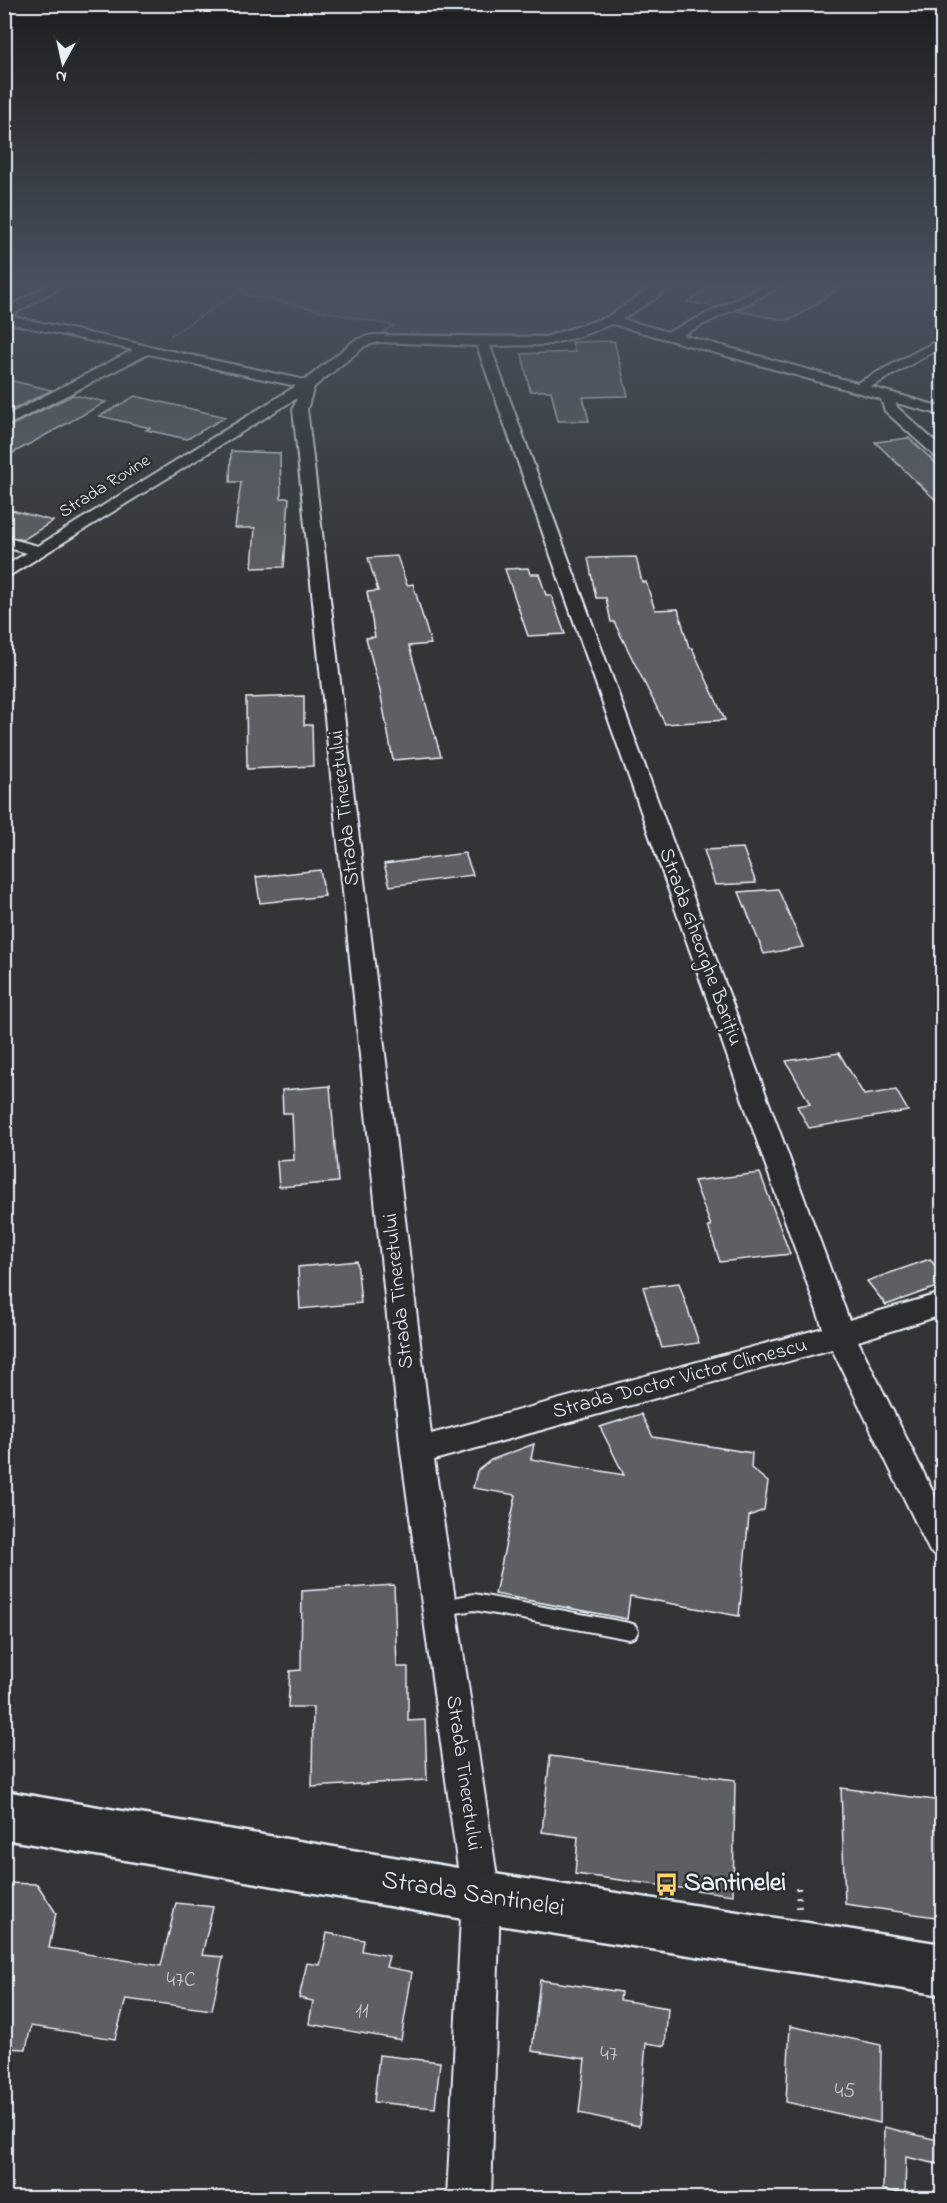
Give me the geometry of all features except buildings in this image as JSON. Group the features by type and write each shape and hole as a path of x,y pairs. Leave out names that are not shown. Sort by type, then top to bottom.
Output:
{"street":[{"path":"4,423 71,387"},
{"name":"Strada Rovine","path":"4,574 305,387"},
{"name":"Strada Tineretului","path":"307,387 300,409 417,1451 481,1897 469,2199"},
{"name":"Strada Gheorghe Barițiu","path":"498,387 840,1335 942,1542"},
{"path":"855,387 942,411"},
{"path":"888,396 890,408 942,455"},
{"path":"4,542 40,551"},
{"name":"Strada Doctor Victor Climescu","path":"417,1451 840,1335 942,1304"},
{"name":"Strada Santinelei","path":"4,1815 481,1897 942,1970"}],"lane":[{"path":"440,1608 474,1602 629,1630"}],"place":[{"name":"Santinelei","path":"666,1884"}]}
